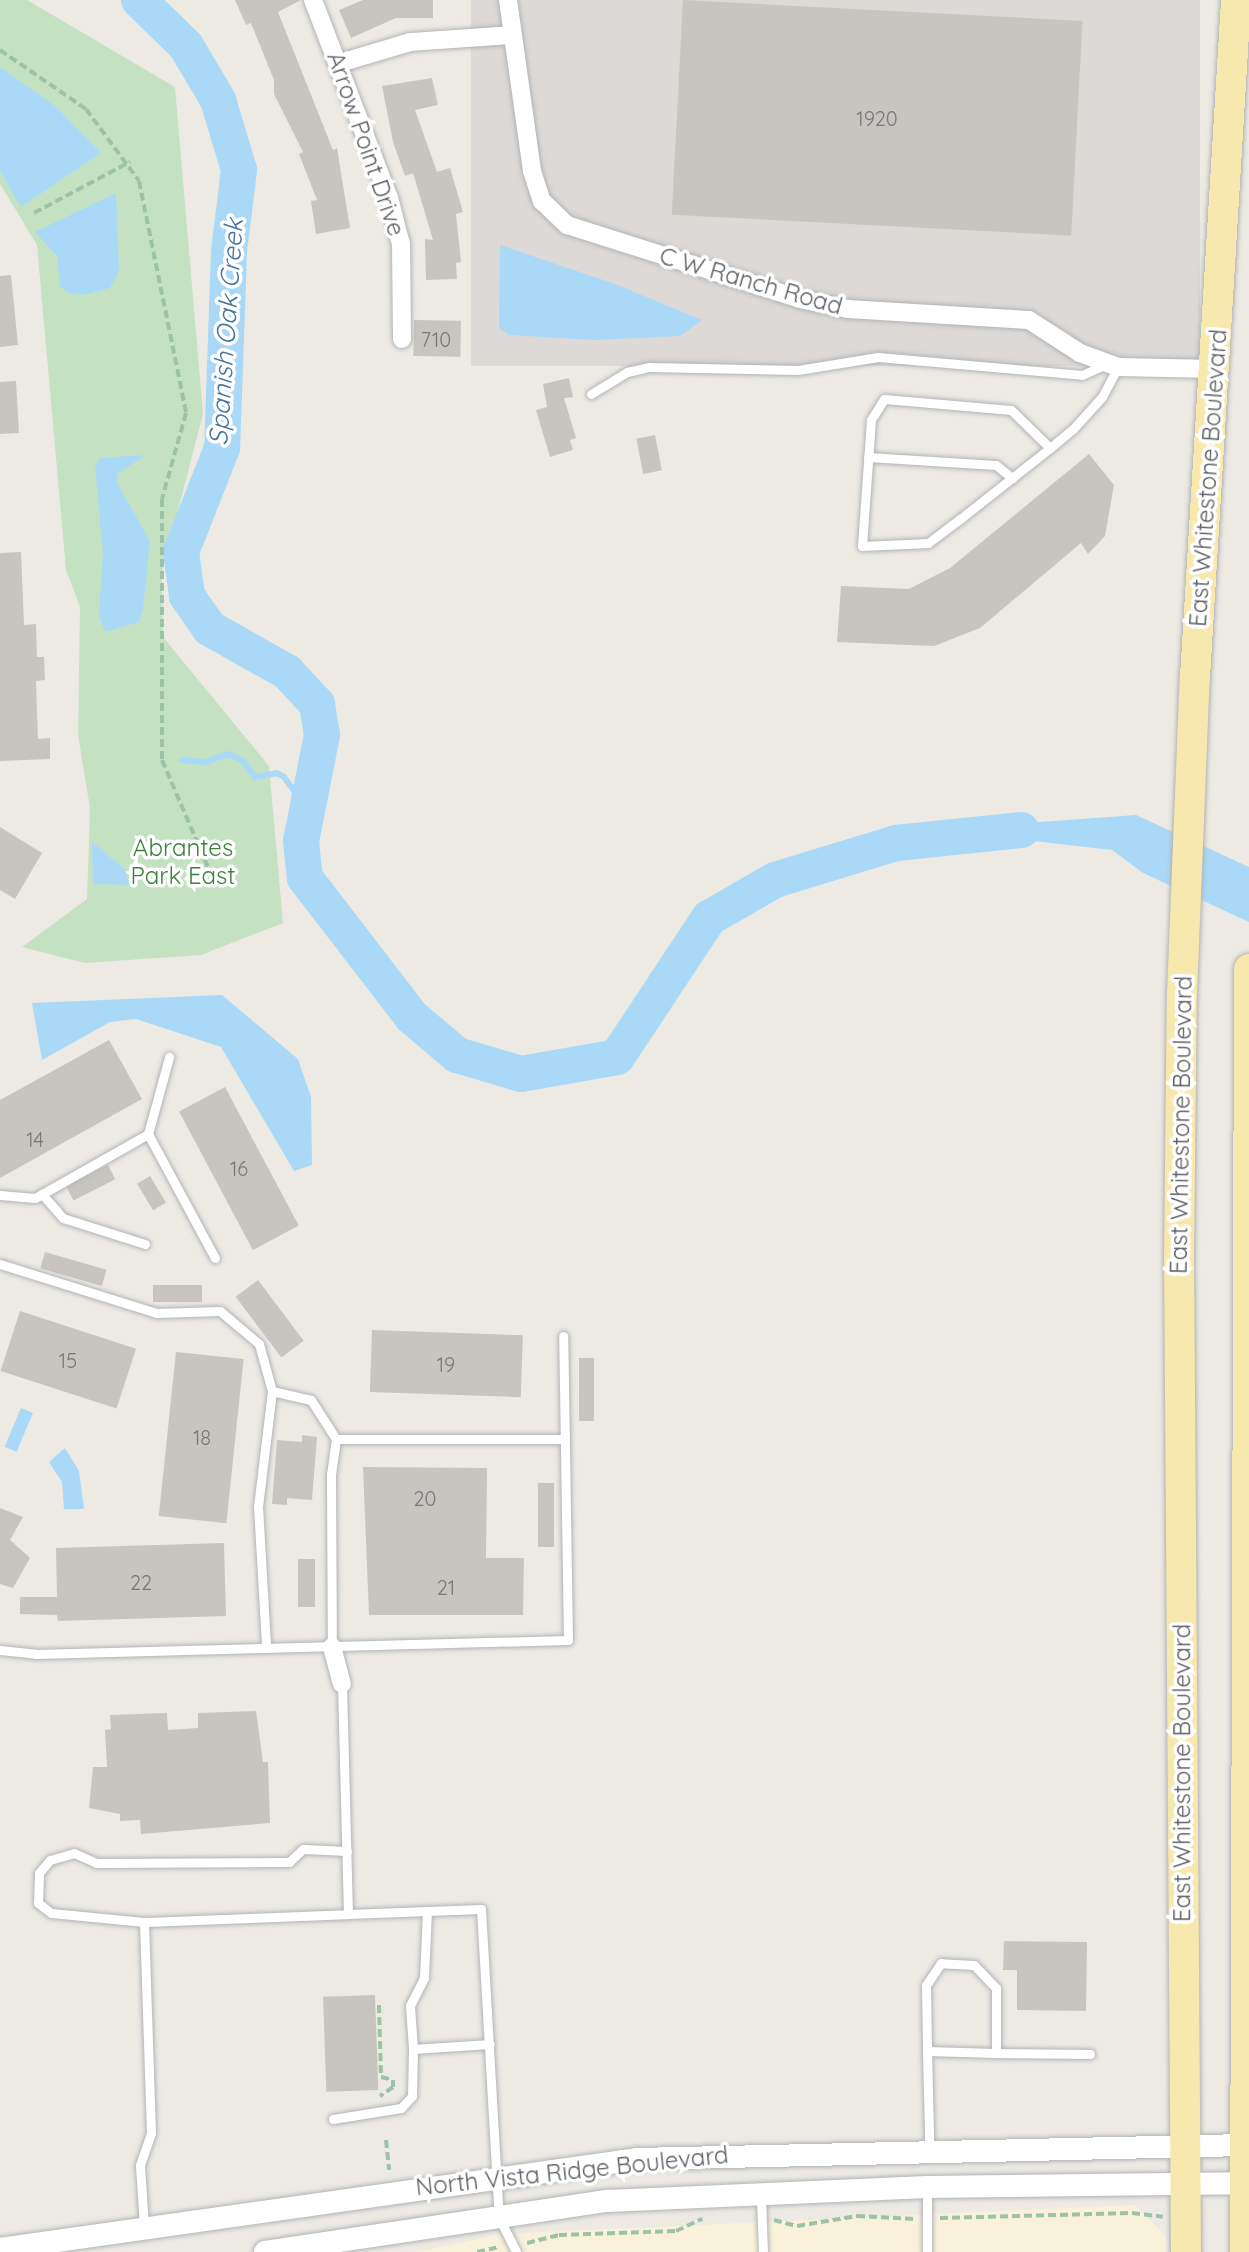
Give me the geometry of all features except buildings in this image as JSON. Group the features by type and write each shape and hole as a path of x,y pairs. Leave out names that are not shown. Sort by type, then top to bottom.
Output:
{"main road":[{"name":"East Whitestone Boulevard","path":"1186,2252 1182,994 1195,677 1236,0"},
{"path":"1245,2252 1249,969"}],"street":[{"name":"Arrow Point Drive","path":"313,0 340,63 401,244 402,339"},
{"name":"C W Ranch Road","path":"508,0 532,171 542,201 567,225 800,299 848,309 1029,320 1113,365 1215,369"},
{"path":"340,63 410,42 513,35"},
{"path":"332,1647 342,1684"},
{"name":"North Vista Ridge Boulevard","path":"0,2249 499,2175 725,2154 1244,2145"},
{"name":"North Vista Ridge Boulevard","path":"265,2252 608,2201 927,2187 1244,2183"}],"lane":[{"path":"591,394 627,372 649,367 798,370 878,357 1082,375 1113,365"},
{"path":"1050,448 1011,410 884,399 871,420 862,546 928,543 1050,448 1102,397 1113,365"},
{"path":"868,457 996,465 1012,478"},
{"path":"169,1057 148,1134 215,1258"},
{"path":"0,1195 35,1198 148,1134"},
{"path":"42,1194 63,1218 145,1244"},
{"path":"0,1264 156,1313 220,1311 259,1344 272,1391 258,1506 266,1644"},
{"path":"0,1650 36,1654 266,1644 332,1647 568,1640 561,1439 563,1336"},
{"path":"272,1391 311,1400 336,1439 331,1475 332,1647"},
{"path":"336,1439 561,1439"},
{"path":"342,1684 348,1914"},
{"path":"347,1851 303,1849 289,1862 96,1863 74,1853 50,1860 39,1873 38,1903 51,1913 144,1922 481,1909 499,2175 499,2218 516,2252"},
{"path":"333,2119 401,2108 412,2096 410,2006 424,1978 427,1911"},
{"path":"144,1922 151,2133 140,2165 144,2228"},
{"path":"929,2152 926,1985 941,1963 974,1965 996,1988 996,2053"},
{"path":"413,2049 490,2044"},
{"path":"927,2051 1090,2054"},
{"path":"927,2187 927,2252"},
{"path":"761,2192 763,2252"}],"path":[{"path":"0,50 86,109 130,162 139,181 186,413 162,499 162,760 210,872"},
{"path":"34,213 130,162"},
{"path":"365,2098 393,2087 391,2077 381,2077 379,2005"},
{"path":"386,2140 389,2170"},
{"path":"530,2242 559,2235 676,2231 710,2215"},
{"path":"775,2220 797,2226 857,2216 906,2219"},
{"path":"947,2218 1149,2216"},
{"path":"477,2252 486,2249"}],"shaded area":[{"path":"471,0 1200,0 1200,366 471,366"},
{"path":"1135,2205 1166,2236 1166,2252 416,2252 502,2234"}],"green space":[{"name":"Abrantes Park East","path":"0,0 27,0 175,87 203,414 162,572 163,637 269,766 283,923 201,955 85,963 22,947 87,899 90,808 78,735 80,607 66,570 37,245 0,184"}],"water":[{"path":"0,67 54,105 101,153 21,207 0,171"},
{"path":"116,193 119,272 110,288 83,295 67,292 60,286 57,256 35,232"},
{"path":"500,245 615,284 702,320 680,336 595,340 509,335 499,328"},
{"path":"146,455 117,474 117,483 150,541 143,609 139,622 105,632 99,616 103,553 95,466 100,458"},
{"path":"1136,815 1249,867 1249,922 1143,873 1112,850 972,834 997,825"},
{"path":"92,841 125,870 129,885 93,884"},
{"path":"222,995 298,1059 311,1097 312,1165 294,1171 221,1047 136,1019 110,1022 42,1060 32,1003"},
{"path":"21,1408 33,1413 17,1452 5,1447"},
{"path":"65,1448 79,1471 84,1509 64,1509 62,1482 49,1462"}],"waterway":[{"name":"Spanish Oak Creek","path":"139,0 186,46 218,100 239,170 229,252 222,448 181,552 187,596 209,628 287,672 317,704 322,735 301,841 305,878 412,1017 457,1055 521,1074 617,1057 709,918 775,880 896,843 1021,830"},
{"path":"182,760 206,762 228,754 243,761 255,777 277,773 284,777 307,809"}]}
